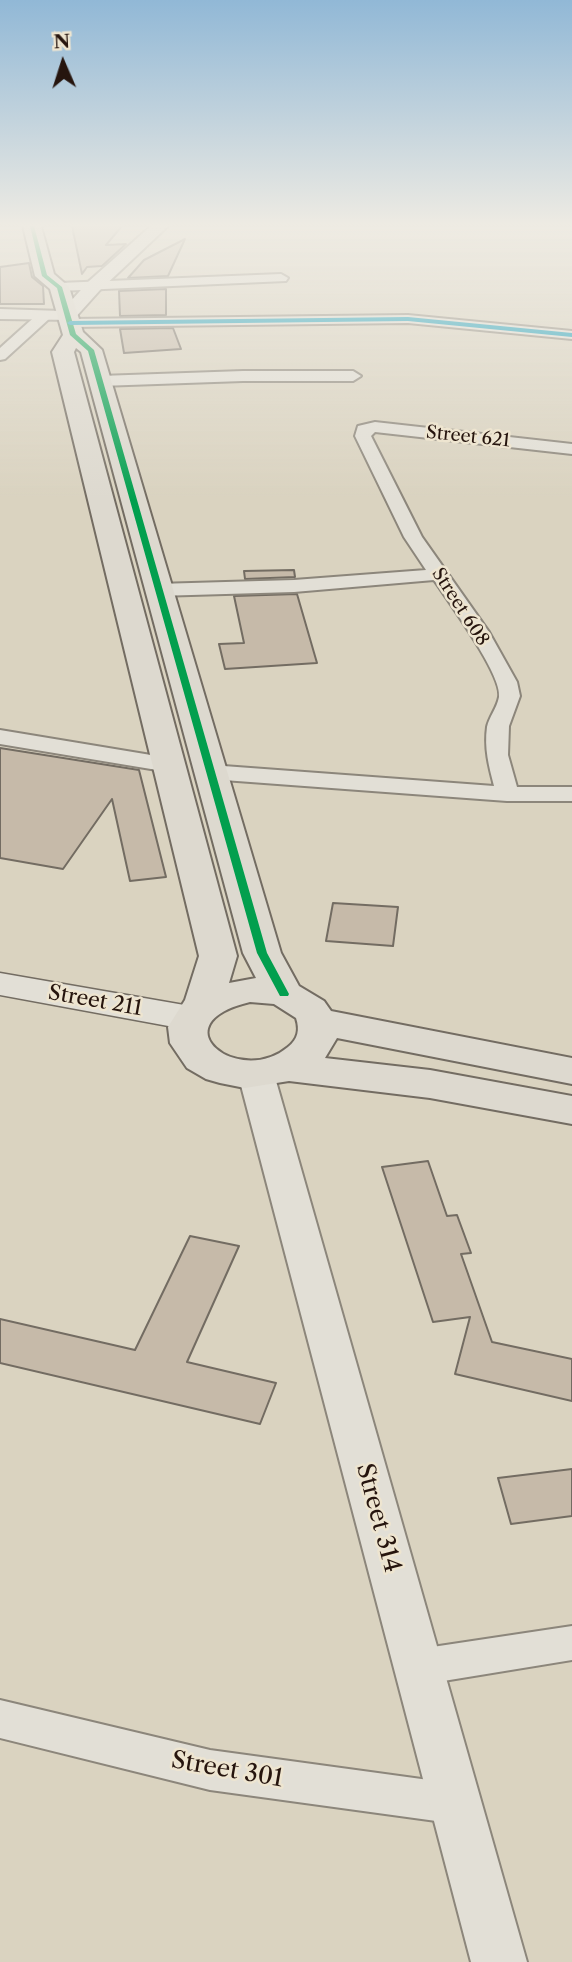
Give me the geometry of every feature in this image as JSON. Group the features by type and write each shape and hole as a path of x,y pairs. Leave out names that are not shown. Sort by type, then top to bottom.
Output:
{"main road":[{"path":"68,318 70,325 91,350 262,953 284,994"},
{"path":"70,325 63,352 218,956 197,1011 186,1030 187,1041 199,1057 220,1069 271,1070 430,1084 572,1110"},
{"name":"Street 211","path":"0,984 197,1011"},
{"path":"197,1011 234,991 250,990 284,994 304,1005 317,1021 319,1031 316,1042 310,1052 271,1070"},
{"path":"317,1021 572,1071"}],"street":[{"path":"0,356 42,318"},
{"path":"51,318 70,325 408,319 572,335"},
{"path":"70,325 75,318"},
{"path":"100,381 243,376 353,376"},
{"name":"Street 621","path":"364,429 375,427 572,449"},
{"name":"Street 608","path":"364,429 363,436 413,537 480,632 507,682 510,696 498,726 498,755 506,794"},
{"path":"157,590 294,586 440,575"},
{"path":"0,737 169,765"},
{"path":"210,772 506,794 572,793"},
{"name":"Street 314","path":"271,1070 419,1667 499,1962"},
{"path":"419,1667 572,1643"},
{"name":"Street 301","path":"0,1718 210,1770 458,1804"}],"building":[{"path":"173,328 181,349 124,353 120,329"},
{"path":"294,570 295,577 245,579 244,571"},
{"path":"297,594 317,663 225,669 219,644 244,643 234,596"},
{"path":"0,748 139,770 166,877 130,881 112,799 63,869 0,858"},
{"path":"333,903 398,907 393,946 326,941"},
{"path":"428,1161 447,1216 457,1215 471,1253 461,1254 492,1342 572,1359 572,1401 455,1374 470,1317 433,1322 382,1167"},
{"path":"190,1236 239,1246 187,1362 276,1383 260,1424 0,1363 0,1319 135,1350"},
{"path":"572,1469 572,1516 511,1524 498,1478"}],"transit line":[{"path":"68,318 73,335 91,350 262,953 284,994"},
{"path":"70,323 408,319 572,335"}]}
